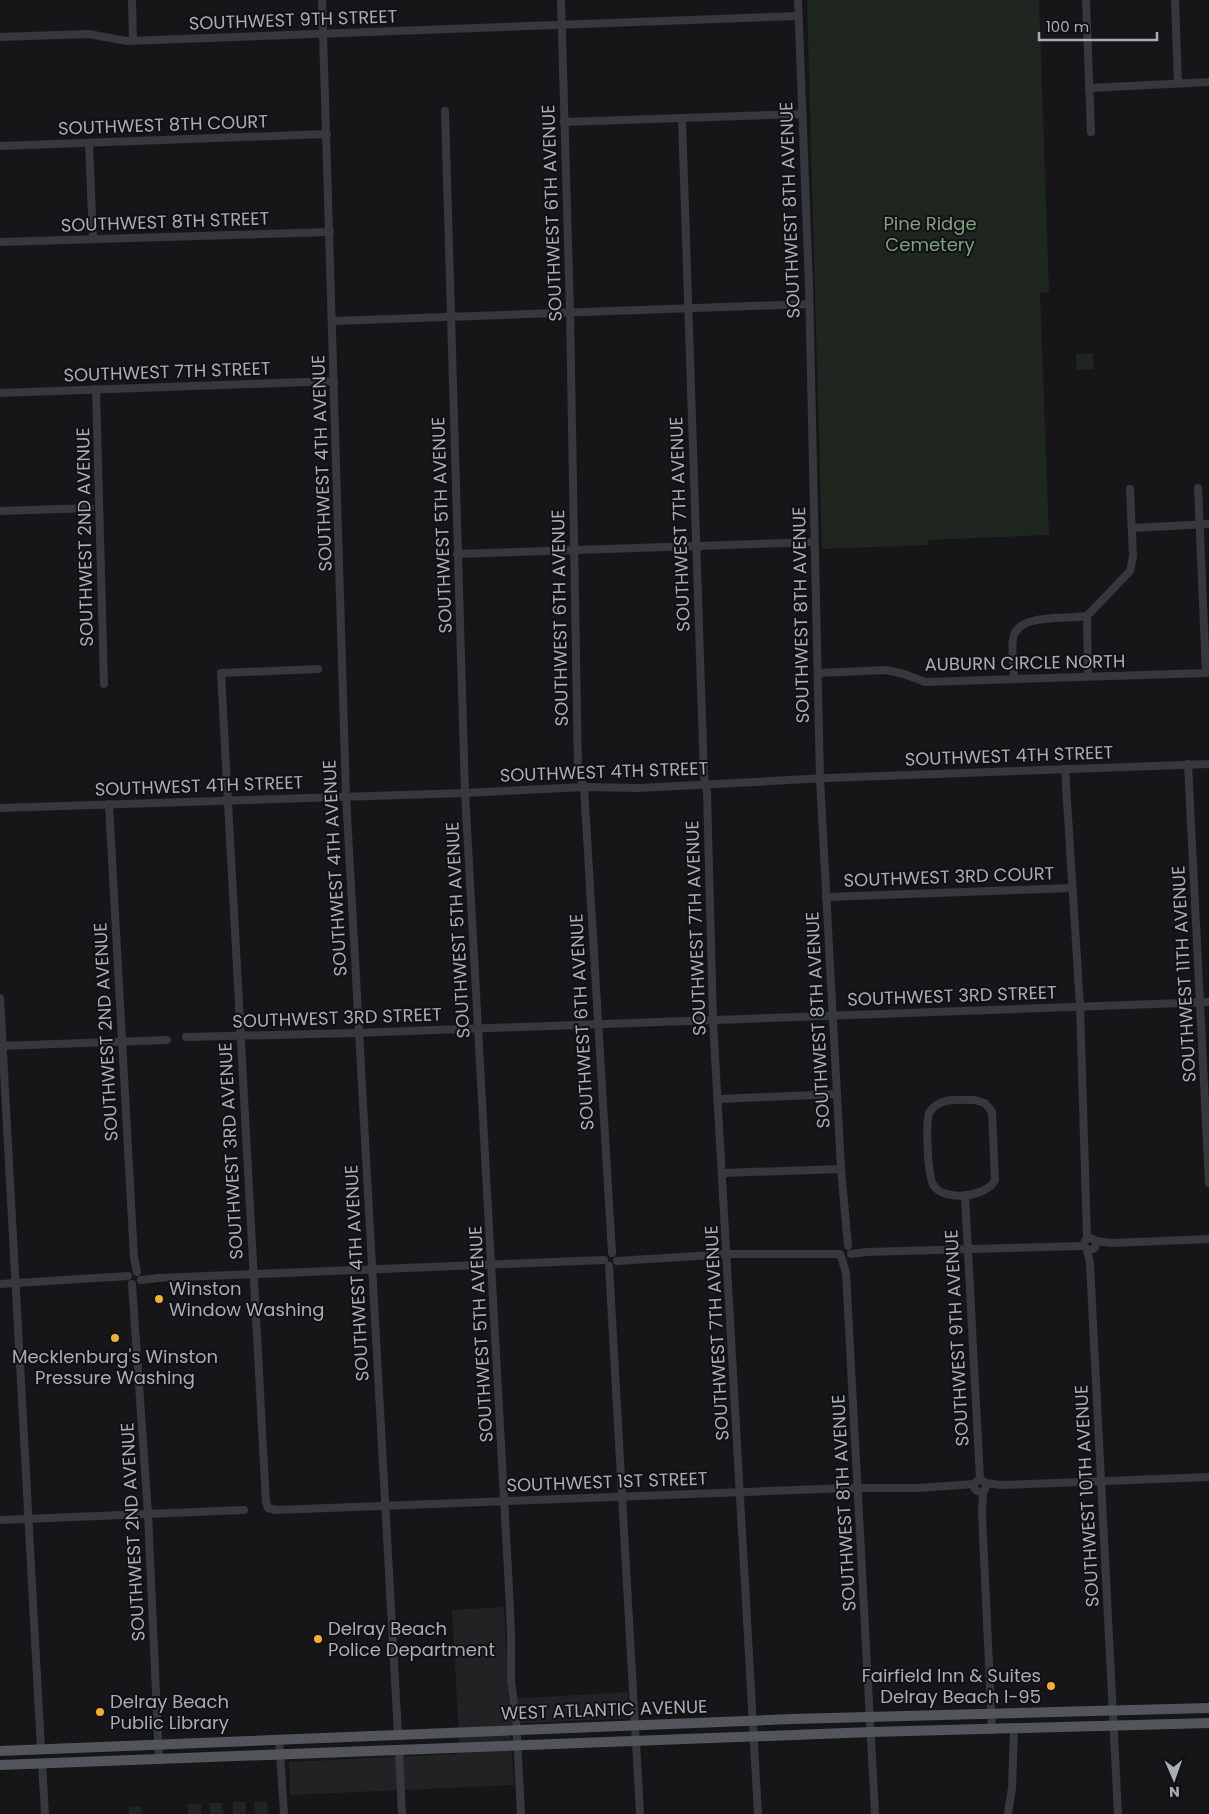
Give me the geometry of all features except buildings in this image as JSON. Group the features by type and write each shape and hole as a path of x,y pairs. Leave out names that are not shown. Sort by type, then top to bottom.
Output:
{"main road":[{"name":"WEST ATLANTIC AVENUE","path":"0,1751 753,1720 1209,1708"},
{"name":"WEST ATLANTIC AVENUE","path":"0,1765 754,1736 1209,1723"},
{"path":"399,1751 401,1745 411,1738 431,1733"},
{"path":"362,1752 386,1746 396,1739 398,1734"},
{"path":"42,1764 59,1748"},
{"path":"20,1764 41,1749"}],"street":[{"path":"132,0 133,41"},
{"name":"SOUTHWEST 4TH AVENUE","path":"322,0 346,796 398,1734"},
{"name":"SOUTHWEST 6TH AVENUE","path":"561,0 570,312 578,771 584,787 610,1233 640,1814"},
{"name":"SOUTHWEST 8TH AVENUE","path":"798,0 803,114 820,779 845,1228 841,1241 845,1252 875,1814"},
{"path":"1086,0 1091,132"},
{"path":"1175,0 1178,83"},
{"name":"SOUTHWEST 9TH STREET","path":"0,38 88,34 133,41 798,16"},
{"path":"1089,88 1209,82"},
{"name":"SOUTHWEST 5TH AVENUE","path":"445,111 465,794 512,1631 511,1681 517,1730 521,1814"},
{"path":"564,122 803,114"},
{"name":"SOUTHWEST 7TH AVENUE","path":"682,119 695,545 704,783 707,792 713,1020 728,1254 758,1814"},
{"name":"SOUTHWEST 8TH COURT","path":"0,146 327,134"},
{"path":"89,143 93,239"},
{"name":"SOUTHWEST 8TH STREET","path":"0,242 330,232"},
{"path":"333,322 808,304"},
{"name":"SOUTHWEST 7TH STREET","path":"0,393 334,381"},
{"name":"SOUTHWEST 2ND AVENUE","path":"96,389 104,684"},
{"path":"1198,488 1199,525"},
{"path":"1014,678 1013,640 1021,625 1032,620 1087,616 1130,571 1133,556 1130,489"},
{"path":"0,511 90,508"},
{"name":"AUBURN CIRCLE NORTH","path":"818,673 886,670 925,682 1206,673 1199,525"},
{"path":"1132,528 1209,526"},
{"path":"457,554 814,542"},
{"path":"1087,616 1088,676"},
{"name":"SOUTHWEST 3RD AVENUE","path":"268,1508 266,1502 252,1274 221,673 318,669"},
{"name":"SOUTHWEST 11TH AVENUE","path":"1188,764 1205,1002 1209,1183"},
{"name":"SOUTHWEST 4TH STREET","path":"0,808 346,796 465,794 584,787 624,788 704,783 1209,764"},
{"name":"SOUTHWEST 10TH AVENUE","path":"1065,769 1080,1006 1088,1223 1118,1814"},
{"name":"SOUTHWEST 2ND AVENUE","path":"109,804 148,1514 159,1760"},
{"name":"SOUTHWEST 3RD COURT","path":"826,897 1072,888"},
{"path":"0,998 1,1046 30,1520 41,1749"},
{"name":"SOUTHWEST 3RD STREET","path":"186,1037 359,1033 1205,1002"},
{"path":"1,1046 167,1040"},
{"path":"719,1099 837,1094"},
{"path":"946,1100 980,1100 989,1107 994,1118 995,1180 993,1186 983,1193 964,1194 950,1195 939,1192 932,1182 928,1118 932,1108 946,1100"},
{"path":"723,1173 841,1168"},
{"name":"SOUTHWEST 9TH AVENUE","path":"964,1194 992,1730"},
{"path":"0,1284 109,1277 116,1281 135,1278 728,1254 818,1254 823,1250 866,1252 1066,1246 1209,1239"},
{"name":"SOUTHWEST 1ST STREET","path":"268,1508 623,1497 741,1491 848,1488 859,1490 948,1485 960,1489 1002,1485 1209,1477"},
{"path":"0,1520 244,1510"},
{"path":"1008,1814 1012,1788 1014,1729"},
{"path":"279,1739 284,1814"},
{"path":"399,1751 402,1814"},
{"path":"42,1764 45,1814"}],"shaded area":[{"path":"504,1607 508,1699 628,1692 629,1718 510,1724 514,1785 290,1795 289,1762 460,1754 452,1610"}],"green space":[{"name":"Pine Ridge Cemetery","path":"807,0 1039,0 1049,292 1040,293 1049,535 928,540 928,545 822,549"},
{"path":"1093,353 1094,369 1077,370 1076,354"},
{"path":"267,1801 268,1814 255,1814 254,1802"},
{"path":"233,1802 246,1802 246,1814 233,1814"},
{"path":"209,1803 222,1803 223,1814 210,1814"},
{"path":"188,1804 201,1804 201,1814 188,1814"},
{"path":"141,1806 142,1814 129,1814 129,1807"}],"place":[{"name":"Winston Window Washing","path":"159,1299"},
{"name":"Mecklenburg's Winston Pressure Washing","path":"115,1338"},
{"name":"Delray Beach Police Department","path":"318,1639"},
{"name":"Fairfield Inn & Suites Delray Beach I-95","path":"1051,1686"},
{"name":"Delray Beach Public Library","path":"100,1712"}]}
